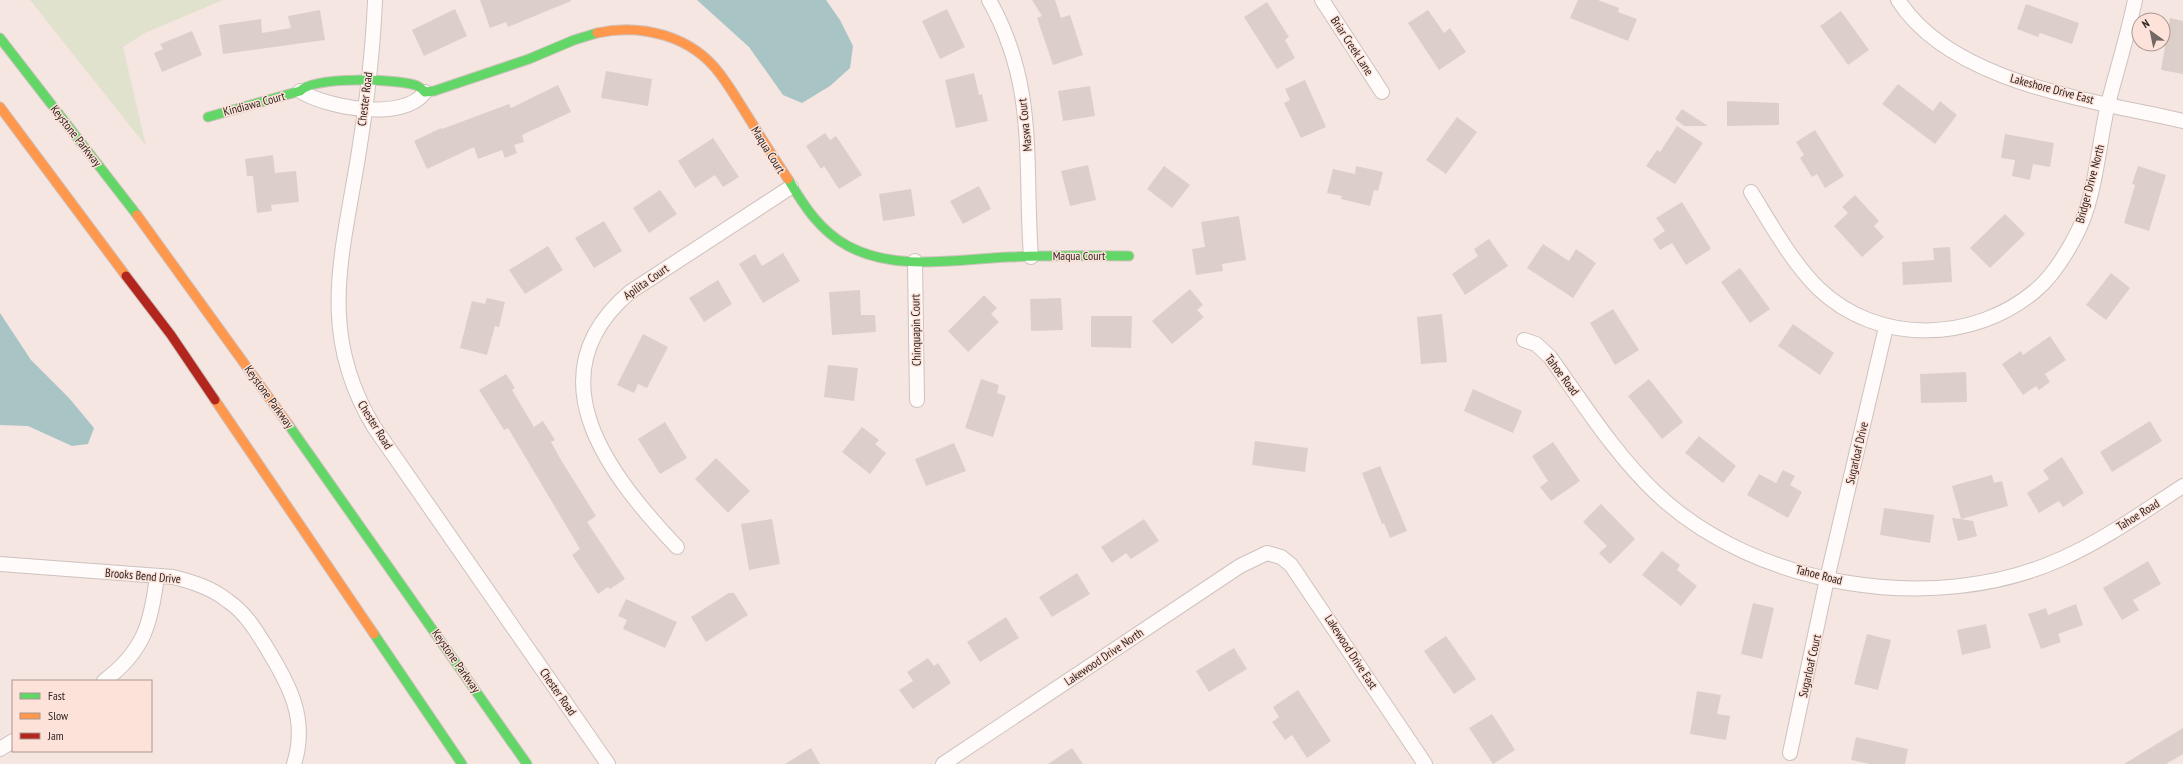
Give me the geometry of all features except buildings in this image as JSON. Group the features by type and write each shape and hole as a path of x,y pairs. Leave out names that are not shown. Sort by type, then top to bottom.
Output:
{"main road":[{"name":"Maqua Court","path":"425,92 434,91 530,58 587,36 607,31 629,29 653,31 689,45 708,59 720,74 792,187 822,227 837,240 856,250 879,257 915,261 1031,257 1129,256"},
{"name":"Keystone Parkway","path":"0,38 119,192 261,385 527,764"},
{"name":"Kindiawa Court","path":"208,117 300,91 305,86 340,80 367,81"},
{"path":"367,81 417,85 425,92"},
{"path":"0,107 171,335 462,764"}],"street":[{"name":"Chester Road","path":"376,0 374,35 339,275 340,338 349,375 361,406 374,427 608,764"},
{"name":"Maswa Court","path":"989,0 1009,43 1019,74 1024,105 1029,157 1031,257"},
{"name":"Briar Creek Lane","path":"1322,0 1382,92"},
{"name":"Lakeshore Drive East","path":"1898,0 1920,27 1938,42 1975,65 2019,83 2183,121"},
{"name":"Bridger Drive North","path":"1751,192 1797,261 1819,288 1850,311 1886,327 1941,331 1973,325 2006,312 2036,290 2056,268 2076,236 2087,204 2108,104 2127,40 2135,0"},
{"name":"Kindiawa Court","path":"300,91 310,98 335,106 364,108"},
{"name":"Maqua Court","path":"364,108 397,108 419,100 425,92"},
{"name":"Apilita Court","path":"677,547 644,512 628,492 593,434 585,410 582,388 586,359 590,348 609,312 630,292 792,187"},
{"name":"Chinquapin Court","path":"915,261 917,400"},
{"name":"Sugarloaf Drive","path":"1827,579 1886,327"},
{"name":"Tahoe Road","path":"1524,340 1536,344 1550,357 1621,457 1656,494 1695,523 1733,546 1763,560 1827,579 1873,586 1928,588 1973,584 2019,574 2060,560 2107,534 2183,486"},
{"name":"Lakewood Drive North","path":"948,763 1240,566 1267,553"},
{"name":"Lakewood Drive East","path":"1267,553 1281,557 1292,565 1425,764"},
{"name":"Brooks Bend Drive","path":"0,564 157,576 190,581 211,589 229,601 243,613 258,632 287,681 296,706 299,729 294,764"},
{"path":"105,680 131,658 140,644 149,621 157,576"},
{"name":"Sugarloaf Court","path":"1790,752 1827,579"},
{"path":"0,749 12,742"}],"green space":[{"path":"30,0 223,0 145,33 123,47 146,146"}],"water":[{"path":"697,0 826,0 840,20 853,46 850,68 830,86 802,103 783,95 749,47"},
{"path":"0,313 31,360 69,398 94,428 88,444 72,446 28,426 0,425"}],"traffic: fast":[{"path":"208,117 300,91 308,86 337,81 390,81 415,85 425,92 434,91 529,59 574,40 597,33"},
{"path":"0,38 137,215"},
{"path":"788,179 800,199 829,233 848,246 867,254 886,259 928,262 1025,256 1129,256"},
{"path":"288,424 527,764"},
{"path":"374,634 462,764"}],"traffic: slow":[{"path":"597,33 614,30 648,32 681,42 695,50 709,61 724,79 788,179"},
{"path":"0,107 126,276"},
{"path":"137,215 288,424"},
{"path":"215,400 374,634"}],"traffic: jam":[{"path":"126,276 171,335 215,400"}]}
